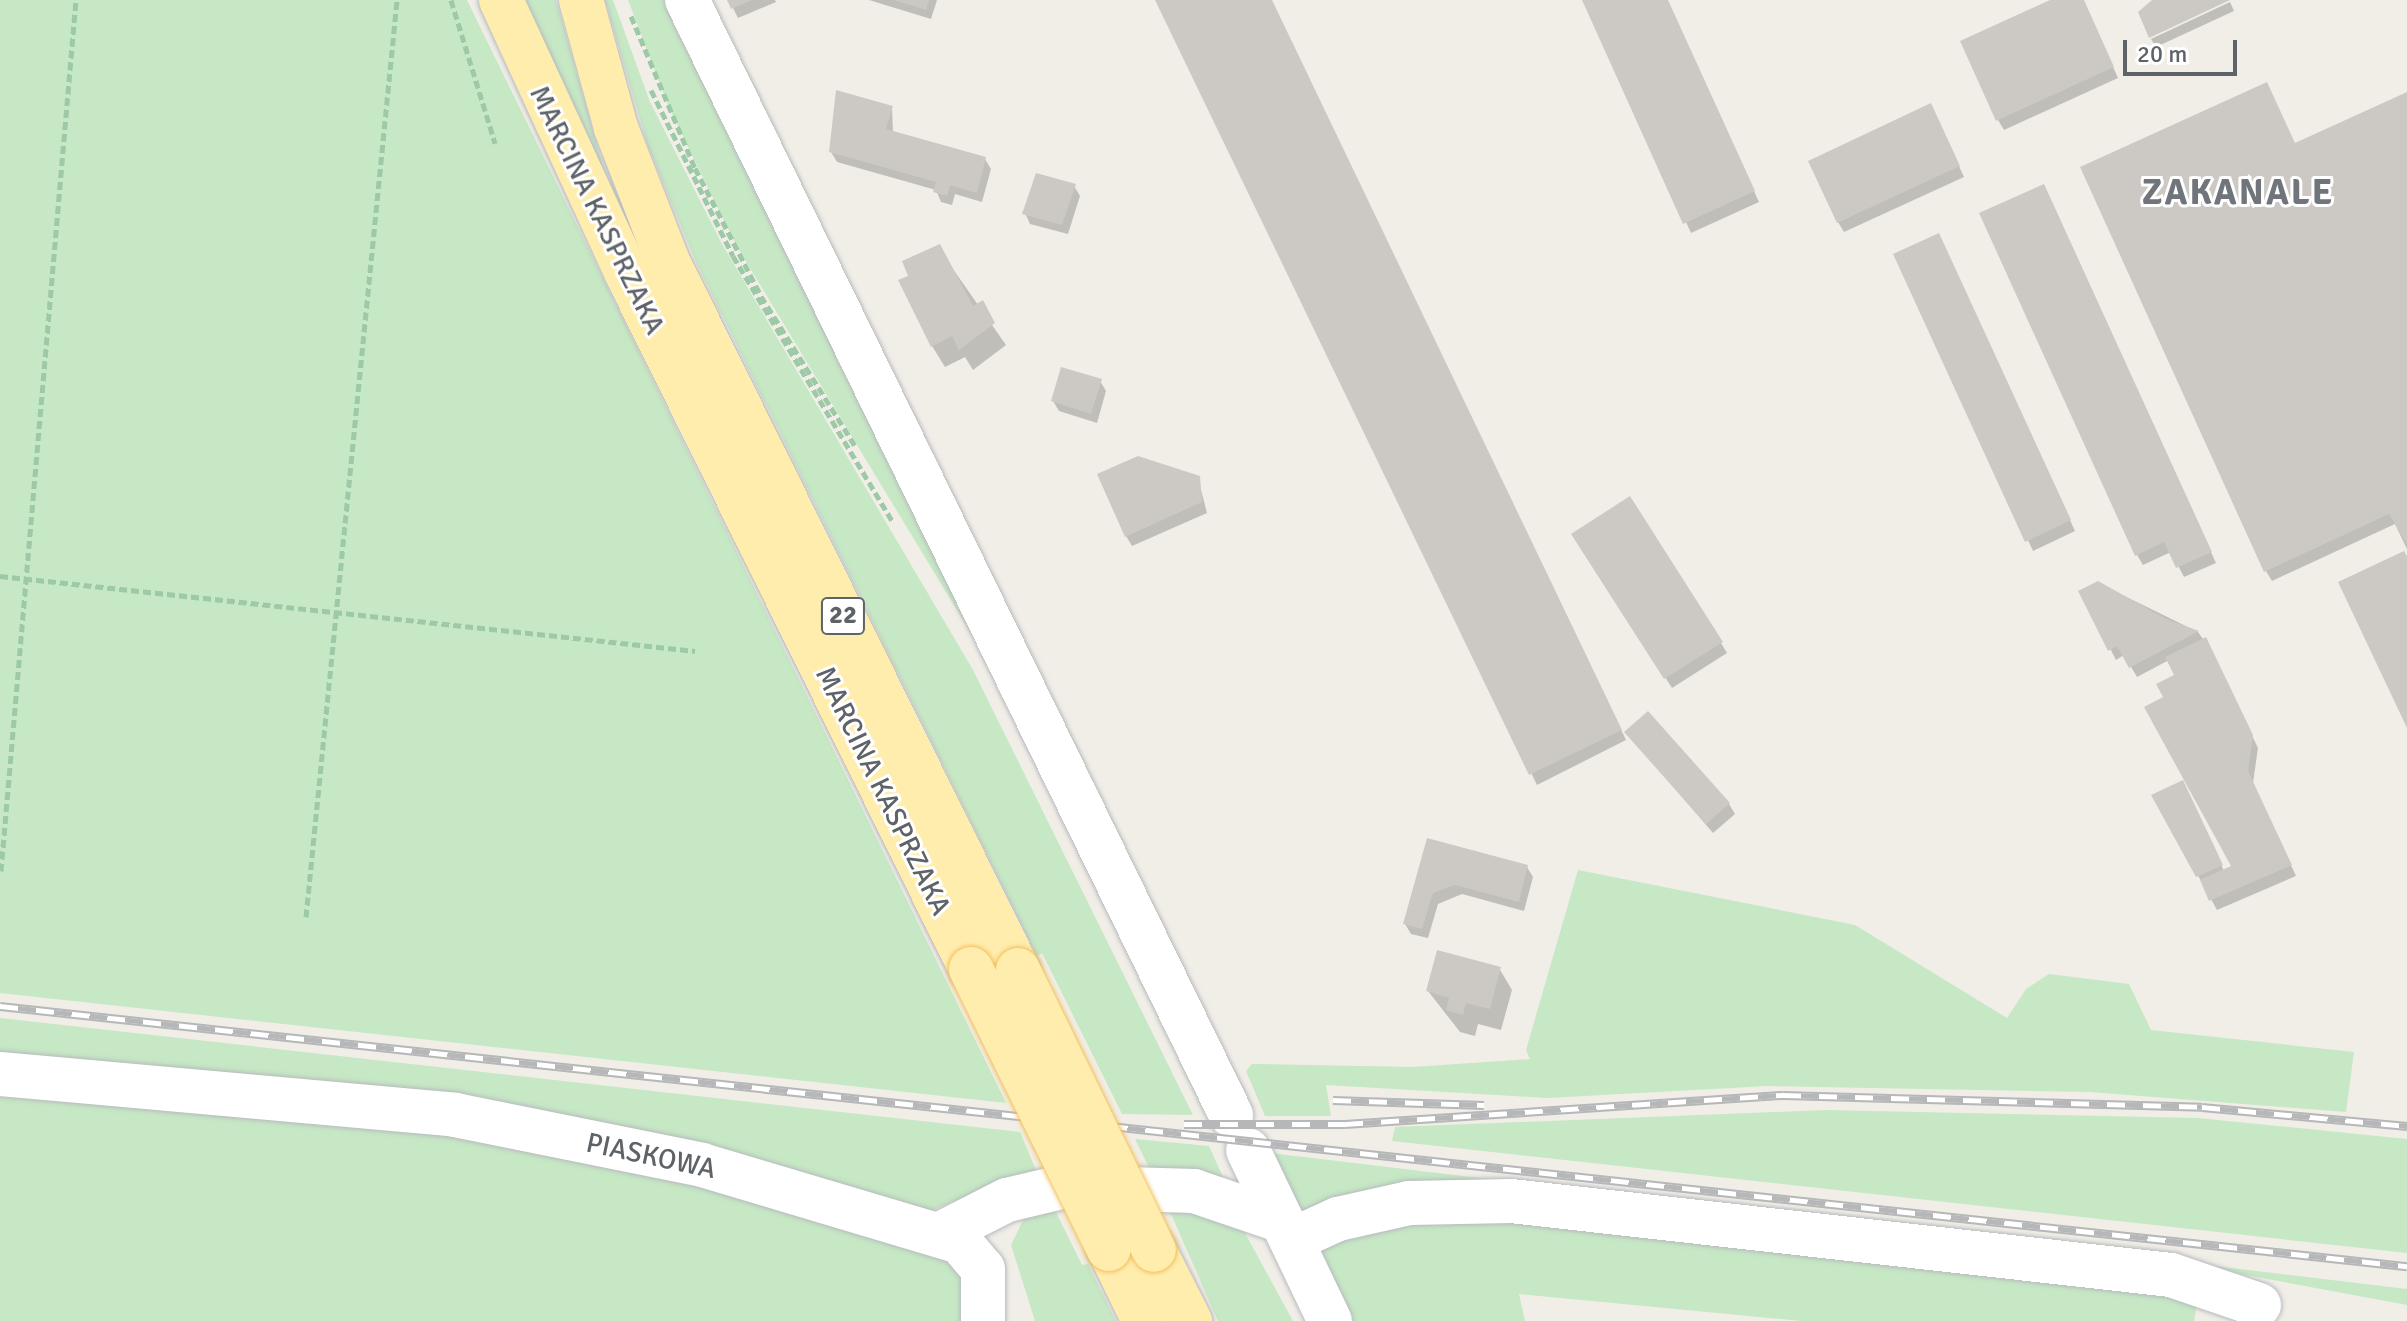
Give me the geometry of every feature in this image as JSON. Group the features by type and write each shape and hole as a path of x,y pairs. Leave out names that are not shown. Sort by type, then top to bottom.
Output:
{"main road":[{"name":"MARCINA KASPRZAKA","path":"501,0 620,260 1144,1321"},
{"name":"MARCINA KASPRZAKA","path":"581,0 616,128 668,262 1190,1321"}],"street":[{"path":"687,0 1330,1321"},
{"name":"PIASKOWA","path":"0,1074 455,1115 702,1165 942,1233"},
{"path":"983,1321 983,1269 942,1233 1007,1200 1062,1187 1194,1191 1287,1231 1409,1203 1511,1201 2171,1275 2259,1305"}],"path":[{"path":"1,871 76,0"},
{"path":"306,917 397,0"},
{"path":"451,0 495,143"},
{"path":"622,14 669,131 733,256 901,536"},
{"path":"0,576 695,651"}],"green space":[{"path":"0,0 467,0 1006,1103 0,993"},
{"path":"523,0 556,0 606,177"},
{"path":"605,0 613,0 650,102 722,244 973,670 1193,1115 1122,1114 1042,953 1037,956 695,260 647,143"},
{"path":"628,0 669,0 975,640 736,245 669,108"},
{"path":"1578,870 1855,925 2007,1018 2026,989 2049,974 2129,984 2151,1030 2354,1052 2346,1112 2090,1092 1767,1086 1548,1098 1326,1085 1331,1116 1265,1116 1246,1071 1252,1064 1413,1067 1530,1059 1526,1050"},
{"path":"0,1018 1020,1132 1041,1182 984,1189 928,1212 631,1134 0,1068"},
{"path":"0,1097 460,1131 567,1149 932,1246 961,1270 972,1321 0,1321"},
{"path":"1826,1110 2198,1118 2407,1139 2407,1253 1392,1141 1395,1127"},
{"path":"1135,1139 1209,1146 1226,1184 1156,1182"},
{"path":"1270,1153 2407,1289 2407,1305 2203,1267 2194,1321 1802,1321 1519,1294 1525,1321 1346,1321"},
{"path":"1164,1198 1240,1224 1293,1321 1218,1321"},
{"path":"1050,1200 1082,1265 1088,1264 1116,1321 1035,1321 1011,1245 1024,1218"}],"building":[{"path":"727,0 752,0 731,9"},
{"path":"894,0 929,0 926,10"},
{"path":"1155,0 1272,0 1622,730 1529,775"},
{"path":"1582,0 1668,0 1755,191 1683,224"},
{"path":"2050,0 2084,0 2114,67 1996,121 1960,41"},
{"path":"2152,0 2230,0 2149,38 2138,12"},
{"path":"2267,82 2295,143 2407,92 2407,544 2389,514 2264,572 2080,167"},
{"path":"836,90 893,106 886,129 986,157 977,193 950,185 947,196 933,192 936,182 829,152"},
{"path":"1931,103 1960,166 1837,223 1808,161"},
{"path":"1036,173 1076,184 1062,225 1022,214"},
{"path":"2044,184 2212,552 2176,568 2164,542 2135,556 1979,213"},
{"path":"1939,233 2071,520 2025,542 1893,254"},
{"path":"940,244 973,306 983,300 995,323 959,350 952,336 931,347 898,280 908,276 902,261"},
{"path":"1061,367 1102,379 1091,414 1051,401"},
{"path":"1138,456 1200,476 1202,502 1125,537 1097,474"},
{"path":"1630,496 1723,642 1664,679 1571,534"},
{"path":"2404,551 2407,556 2407,728 2338,582"},
{"path":"2098,581 2166,619 2199,631 2129,668 2117,646 2108,651 2078,591"},
{"path":"2206,637 2253,735 2248,771 2292,865 2209,901 2200,880 2231,866 2144,707 2163,697 2156,684 2174,675 2165,657"},
{"path":"1648,711 1730,803 1706,824 1624,732"},
{"path":"2183,780 2223,865 2196,877 2151,795"},
{"path":"1427,838 1528,865 1519,902 1455,885 1433,893 1422,929 1403,924"},
{"path":"1437,950 1501,967 1490,1009 1466,1003 1463,1015 1446,1010 1449,998 1426,991"}],"railway":[{"path":"0,1006 2407,1266"},
{"path":"1184,1124 1345,1124 1783,1095 2202,1107 2407,1126"},
{"path":"1333,1100 1484,1105"}],"district":[{"name":"ZAKANALE","path":"2238,193"}]}
